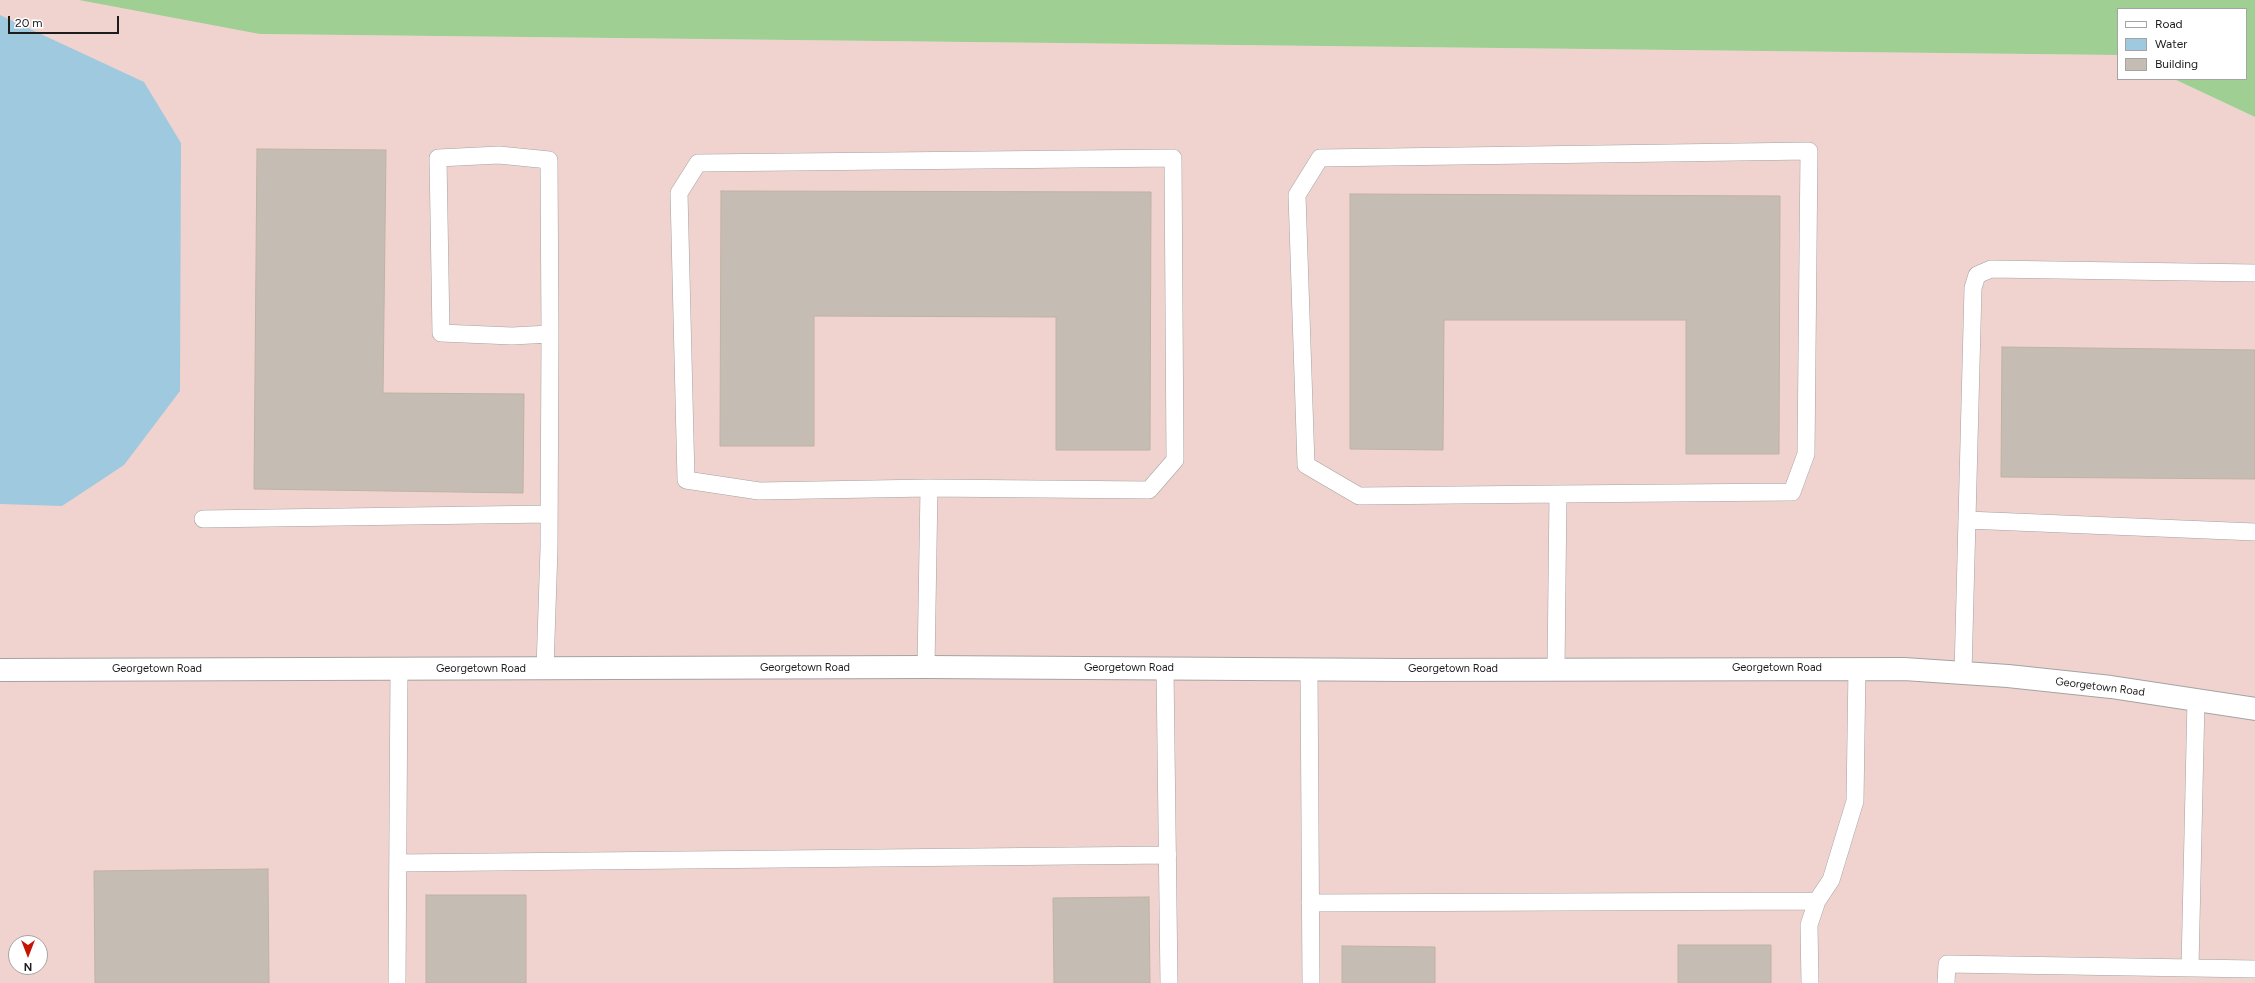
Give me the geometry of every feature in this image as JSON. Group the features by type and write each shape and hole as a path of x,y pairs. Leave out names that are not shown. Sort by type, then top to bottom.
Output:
{"street":[{"name":"Georgetown Road","path":"0,670 926,667 1309,669 1857,668 1904,669 1963,673 2111,687 2255,709"}],"lane":[{"path":"1809,151 1806,454 1792,492 1558,494 1360,496 1306,465 1297,195 1320,158 1809,151"},
{"path":"545,669 549,514 550,334 549,160 498,155 438,158 441,333 512,336 550,334"},
{"path":"1173,158 1175,460 1149,490 929,488 759,491 686,480 678,193 698,163 1173,158"},
{"path":"1963,673 1973,288 1977,275 1991,269 2255,273"},
{"path":"926,667 929,488"},
{"path":"1556,669 1558,494"},
{"path":"203,518 549,514"},
{"path":"1967,520 2255,532"},
{"path":"1165,668 1169,983"},
{"path":"1810,983 1809,926 1816,901 1831,880 1855,801 1857,668"},
{"path":"397,983 399,669"},
{"path":"1309,669 1311,983"},
{"path":"2190,968 2196,700"},
{"path":"398,862 1168,855"},
{"path":"1310,903 1816,901"},
{"path":"1946,983 1947,964 2255,969"}],"shaded area":[{"path":"0,0 219,0 260,34 2117,55 2117,80 2176,80 2255,117 2255,983 0,983"}],"green space":[{"path":"79,0 2255,0 2255,117 2176,80 2247,80 2247,8 2117,8 2117,55 260,34"}],"water":[{"path":"0,15 144,82 181,143 180,391 124,465 62,506 0,504"}],"building":[{"path":"257,149 386,150 383,393 524,394 523,493 254,489"},
{"path":"721,191 1151,192 1150,450 1056,450 1056,317 814,316 814,446 720,446"},
{"path":"1350,194 1780,196 1779,454 1686,454 1686,320 1444,320 1443,450 1350,449"},
{"path":"2002,347 2255,350 2255,479 2001,477"},
{"path":"268,869 269,983 95,983 94,871"},
{"path":"426,895 526,895 526,983 426,983"},
{"path":"1149,897 1150,983 1054,983 1053,898"},
{"path":"1678,945 1771,945 1771,983 1678,983"},
{"path":"1342,946 1435,947 1435,983 1342,983"}]}
